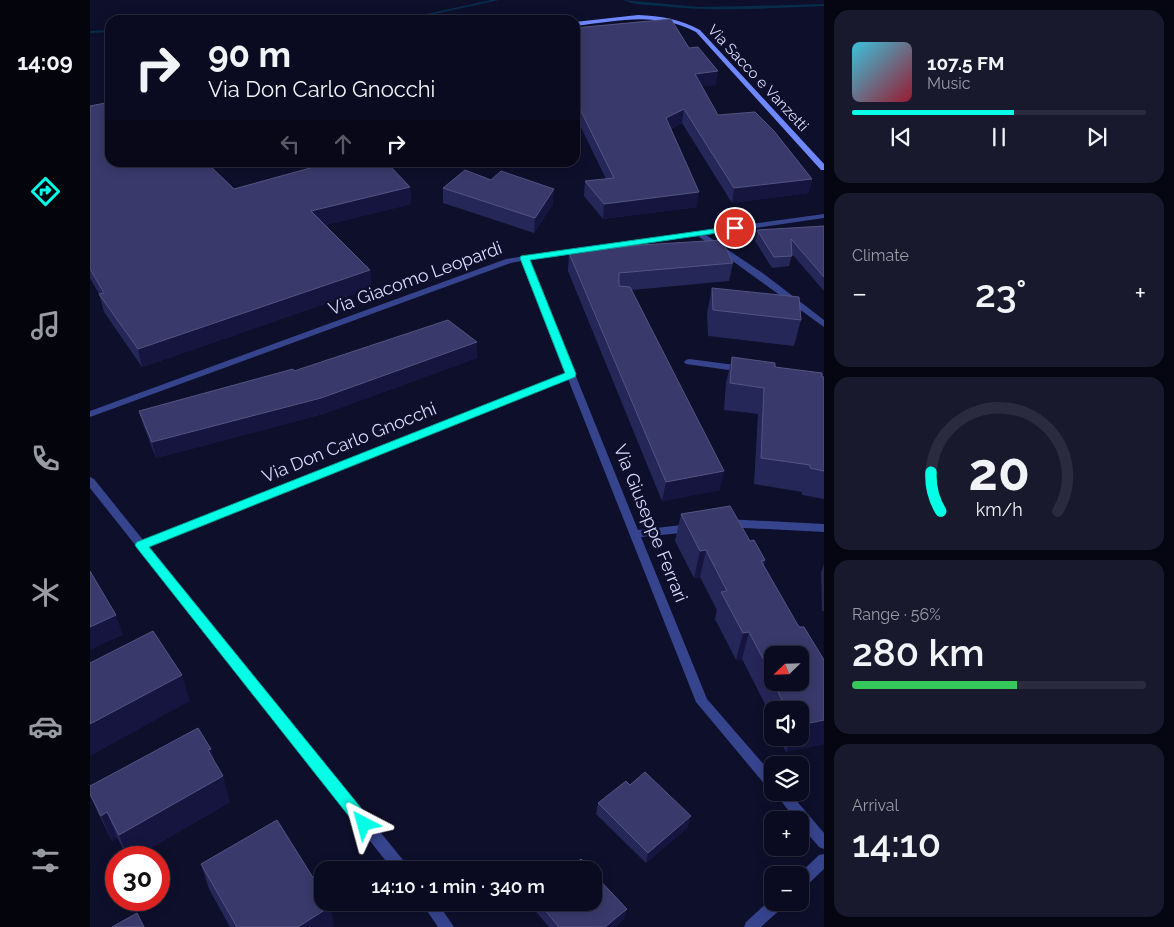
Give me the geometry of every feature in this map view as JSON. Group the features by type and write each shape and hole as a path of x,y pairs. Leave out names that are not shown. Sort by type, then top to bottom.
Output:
{"street":[{"name":"Via Sacco e Vanzetti","path":"580,24 648,18 669,19 690,26 698,31 824,168"},
{"name":"Via Giacomo Leopardi","path":"90,414 509,261 824,216"},
{"path":"699,233 761,276 824,324"},
{"name":"Via Giuseppe Ferrari","path":"524,258 702,702 764,775"},
{"path":"689,362 757,370"},
{"name":"Via Don Carlo Gnocchi","path":"141,545 571,374"},
{"path":"90,481 395,861"},
{"path":"636,534 734,522 824,528"},
{"path":"788,801 824,843"},
{"path":"809,874 824,860"},
{"path":"435,911 447,927"},
{"path":"751,927 768,911"}],"building":[{"path":"671,19 689,48 698,47 718,71 695,74 718,115 755,112 774,131 812,179 734,188 684,109 666,118 699,192 604,204 585,181 614,178 580,109 580,28"},
{"path":"105,103 105,167 211,167 234,189 314,167 391,167 410,187 311,211 370,270 138,349 99,294 104,293 90,269 90,106"},
{"path":"465,170 491,180 501,171 554,189 535,218 443,188"},
{"path":"824,226 824,277 791,239 792,256 774,257 757,230"},
{"path":"722,240 733,263 619,273 619,286 630,287 724,471 666,482 569,253 641,245"},
{"path":"712,288 799,297 801,320 713,310"},
{"path":"448,320 477,342 321,398 152,442 139,411 293,369 294,371"},
{"path":"732,357 775,363 775,367 822,373 822,377 824,377 824,471 810,468 810,465 761,458 764,388 730,383"},
{"path":"730,506 750,541 754,540 765,560 761,561 799,627 804,627 824,660 824,720 809,723 809,701 782,701 778,691 809,691 809,646 764,646 764,661 749,632 743,633 721,592 727,591 706,550 700,551 681,514"},
{"path":"90,571 116,615 90,627"},
{"path":"153,631 182,675 90,724 90,663"},
{"path":"198,728 211,749 208,750 223,776 119,835 107,812 101,816 90,794 90,786"},
{"path":"645,772 691,816 648,853 598,803 626,781 630,785"},
{"path":"277,820 314,879 314,911 323,911 298,927 237,927 201,864"},
{"path":"602,883 627,909 605,927 559,927 546,911 602,911"},
{"path":"137,913 144,927 112,927"}],"waterway":[{"path":"425,15 497,0"},
{"path":"625,0 674,7 699,8 824,5"},
{"path":"90,32 105,31"}],"route":[{"path":"364,824 141,545 571,374 524,258 555,252 735,228"}]}
